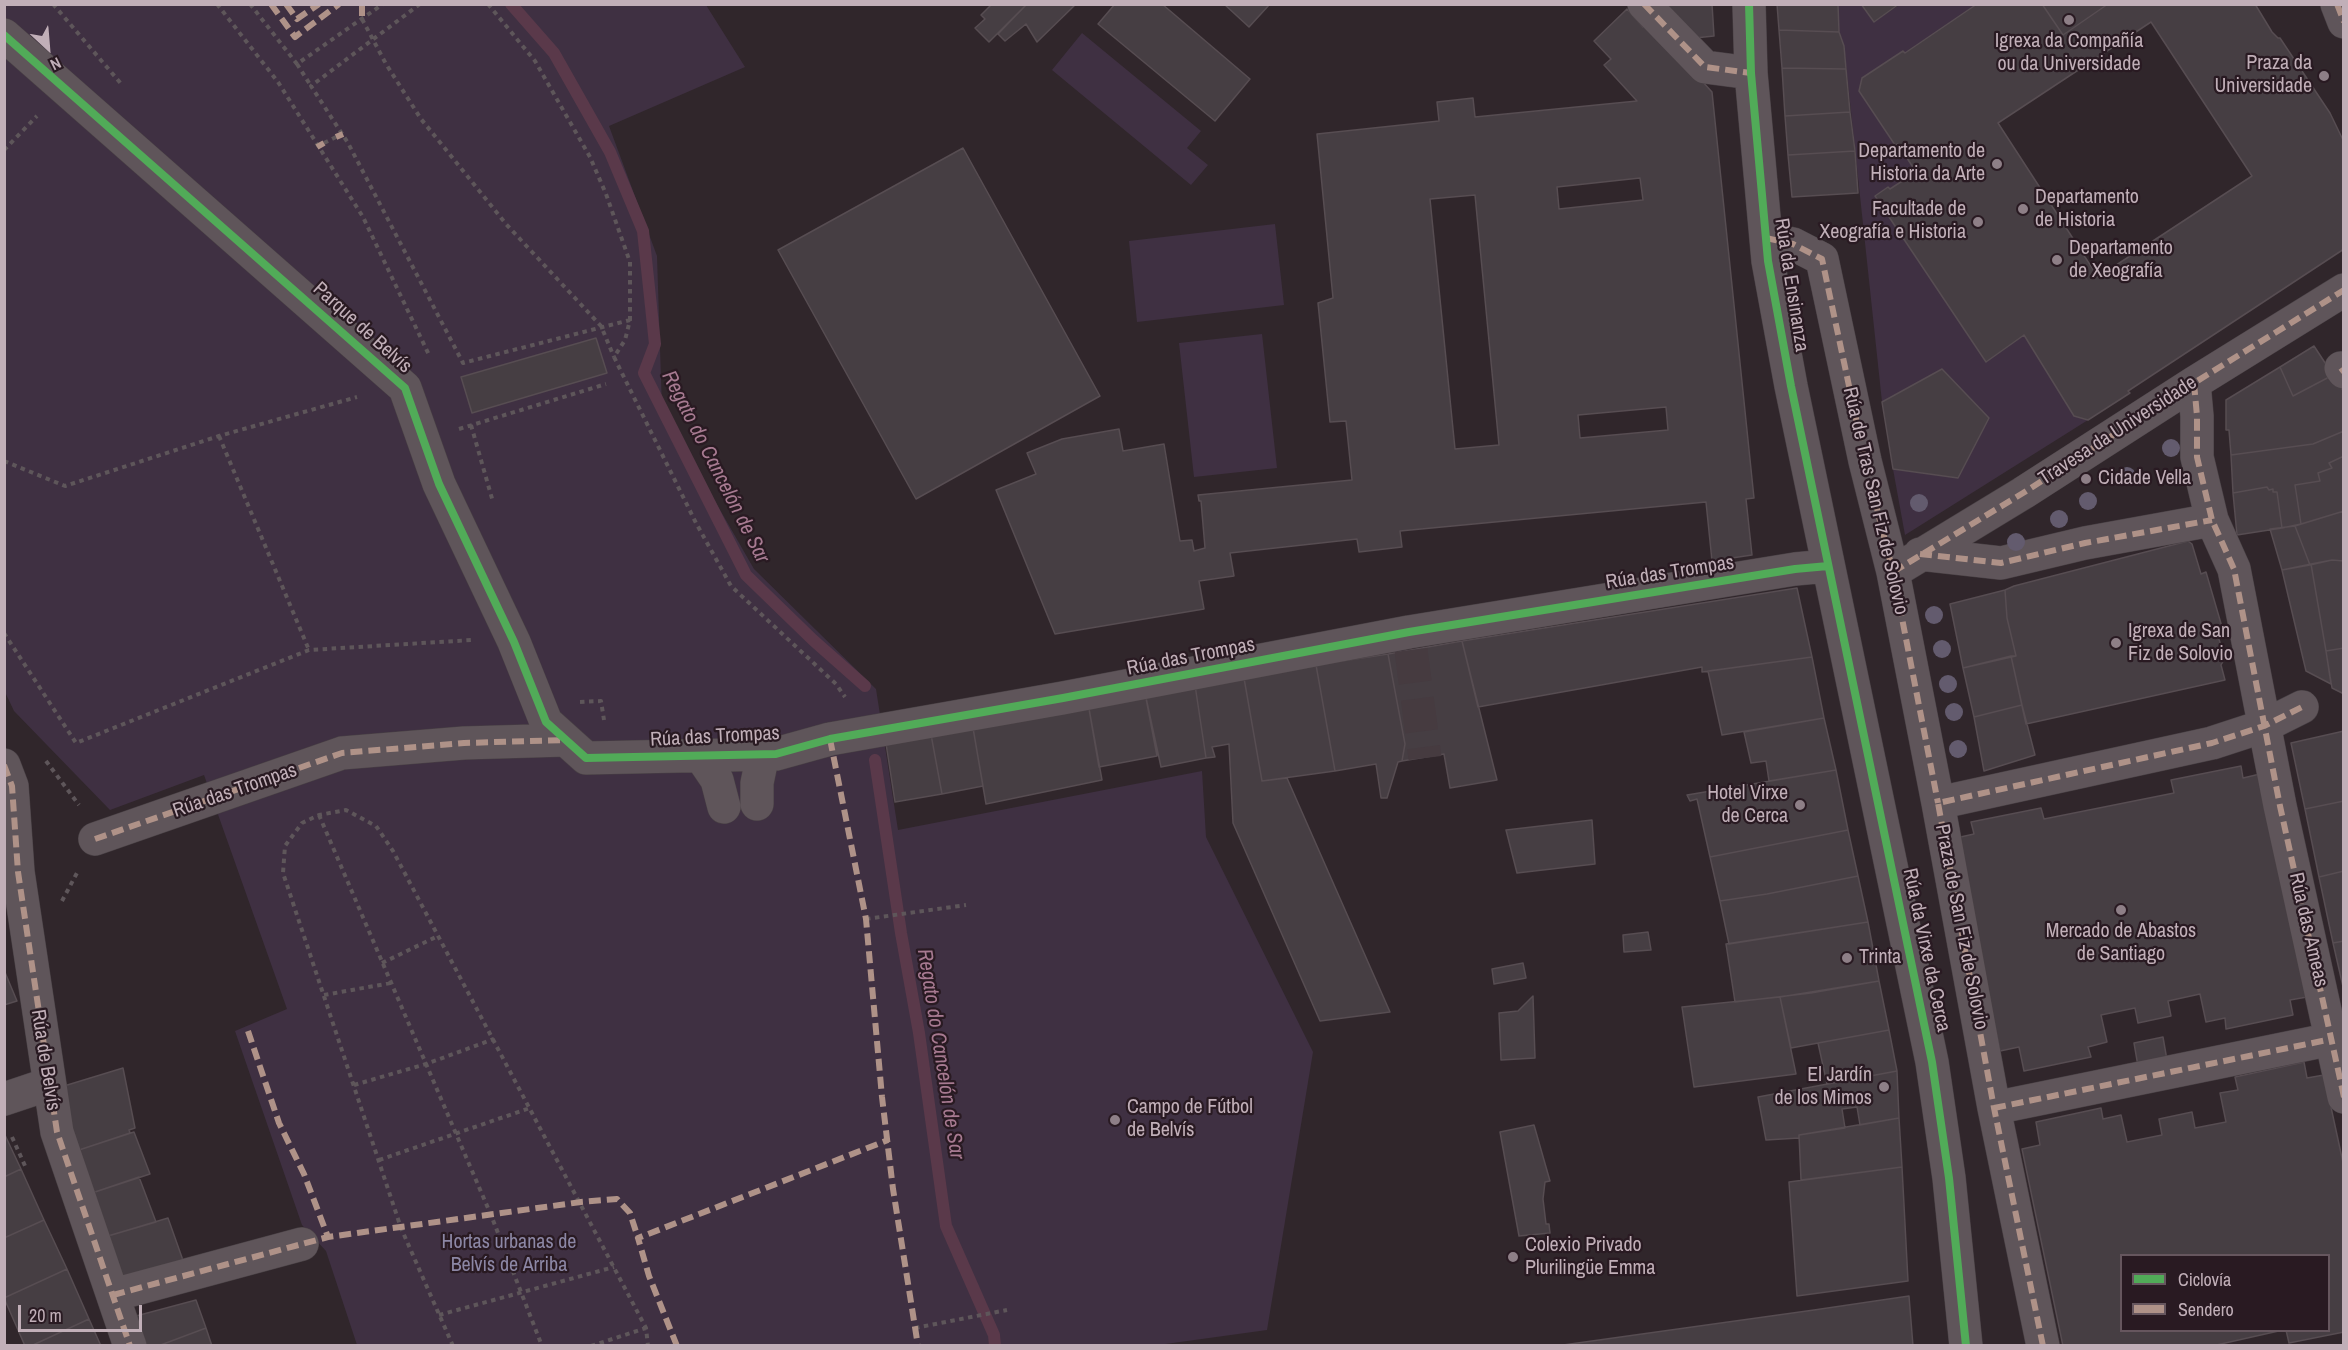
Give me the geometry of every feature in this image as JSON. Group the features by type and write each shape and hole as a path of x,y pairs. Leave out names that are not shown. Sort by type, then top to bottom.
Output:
{"street":[{"path":"1644,4 1705,67 1751,73"},
{"name":"Rúa da Ensinanza","path":"1749,4 1751,73 1766,238 1791,386 1828,566"},
{"path":"2337,4 2343,21"},
{"name":"Parque de Belvís","path":"4,35 405,388 439,484 513,642 546,722 566,740"},
{"name":"Rúa de Tras San Fiz de Solovio","path":"1766,238 1793,244 1822,259 1865,461 1893,572 1938,803"},
{"name":"Travesa da Universidade","path":"1893,572 2023,493 2193,383 2343,290"},
{"path":"2193,383 2197,416 2197,457 2212,520 2234,569 2264,726"},
{"path":"1920,554 2001,562 2085,543 2212,520"},
{"name":"Rúa das Trompas","path":"95,839 342,753 464,743 566,740 586,758 776,753 830,739 1410,641 1795,569 1828,566"},
{"name":"Rúa da Virxe da Cerca","path":"1828,566 1932,1062 1949,1178 1966,1346"},
{"name":"Praza de San Fiz de Solovio","path":"2043,1346 1994,1108 1938,803 2196,747 2264,726 2302,707"},
{"name":"Rúa das Ameas","path":"2264,726 2343,1097"},
{"path":"757,804 757,783 764,754"},
{"path":"700,755 717,780 724,807"},
{"name":"Rúa de Belvís","path":"4,765 12,786 18,872 57,1132 130,1346"},
{"path":"1994,1108 2332,1039"},
{"path":"4,1099 49,1084"},
{"path":"113,1295 302,1244"}],"path":[{"path":"218,4 278,82 363,217 430,358"},
{"path":"250,4 297,64 343,134 463,363 630,320"},
{"path":"297,64 382,4"},
{"path":"311,86 420,4"},
{"path":"488,4 535,61 590,157 606,194 630,262 630,320 626,340 614,357"},
{"path":"362,19 401,88 452,160 506,224 601,326 696,523 731,586 836,684 850,705"},
{"path":"4,150 42,111"},
{"path":"324,143 336,137"},
{"path":"471,425 606,384"},
{"path":"4,461 65,486 219,436 362,395"},
{"path":"219,436 309,650"},
{"path":"4,633 76,743 309,650 465,639"},
{"path":"540,708 601,700 605,722"},
{"path":"38,754 53,768 87,816 95,839 59,907"},
{"path":"453,1346 401,1228 283,873 285,846 302,823 319,815 346,810 376,826 393,851 646,1328 648,1346"},
{"path":"319,815 456,1132 542,1346"},
{"path":"866,920 966,905"},
{"path":"382,963 439,936"},
{"path":"324,995 391,983"},
{"path":"354,1085 426,1064 494,1039"},
{"path":"379,1160 530,1108"},
{"path":"439,1314 614,1267"},
{"path":"915,1328 1006,1310"},
{"path":"591,1346 646,1328"}],"green space":[{"name":"Hortas urbanas de Belvís de Arriba","path":"5,5 706,5 745,67 609,126 657,256 662,409 754,569 876,689 898,830 1202,771 1206,837 1313,1052 1267,1330 1151,1346 357,1345 326,1251 302,1225 235,1031 287,1009 204,775 110,810 14,711 5,692"},
{"path":"1838,5 1861,5 1874,22 1899,5 1977,5 1905,53 1903,51 1862,78 1859,91 1916,172 1875,196 1986,362 2024,335 2074,416 2088,420 1905,535 1893,469 1958,478 1989,418 1942,370 1882,402 1844,46 1839,32"},
{"path":"1082,33 1201,131 1187,148 1208,165 1191,185 1052,70"},
{"path":"1275,224 1284,305 1137,322 1129,241"},
{"path":"1262,334 1277,468 1194,477 1179,343"}],"building":[{"path":"992,4 1027,4 989,42 975,28 985,19 981,15"},
{"path":"1027,4 1076,4 1037,42 1026,24 1005,41 998,34"},
{"path":"1115,4 1162,4 1250,79 1215,121 1098,24"},
{"path":"1224,4 1270,4 1249,27"},
{"path":"1663,4 1712,4 1714,36 1695,38"},
{"path":"1777,4 1838,4 1839,32 1779,30"},
{"path":"1861,4 1899,4 1874,22"},
{"name":"Facultade de Xeografía e Historia","path":"1977,4 2042,4 2063,35 2108,4 2255,4 2272,32 2280,38 2330,113 2344,142 2344,249 2128,391 2130,393 2088,420 2074,416 2024,335 1986,362 1875,196 1916,172 1859,91 1862,78 1903,51 1905,53","holes":["2151,22 2252,176 2098,277 1998,123"]},
{"name":"Igrexa da Compañía ou da Universidade","path":"2042,4 2108,4 2063,35"},
{"path":"1627,9 1643,27 1648,22 1712,92 1754,498 1746,499 1752,555 1712,561 1706,502 1400,531 1402,547 1359,552 1357,539 1230,553 1234,576 1199,581 1204,609 1055,634 996,490 1036,474 1027,453 1062,439 1119,429 1123,451 1164,444 1180,541 1192,540 1194,551 1205,548 1201,501 1198,495 1352,480 1346,421 1330,422 1318,303 1333,298 1317,134 1439,121 1437,102 1473,98 1475,117 1637,101 1604,65 1611,59 1594,41","holes":["1640,178 1643,200 1559,209 1557,187","1475,195 1499,445 1455,449 1430,199","1666,407 1668,430 1580,438 1578,415"]},
{"path":"1779,30 1839,32 1844,46 1846,69 1782,68"},
{"path":"1782,68 1846,69 1850,112 1785,116"},
{"path":"1850,112 1855,151 1788,155 1785,116"},
{"path":"963,148 1100,396 916,499 778,250"},
{"path":"1855,151 1858,193 1792,197 1788,155"},
{"path":"596,338 607,373 472,413 461,377"},
{"path":"2314,346 2333,375 2293,396 2280,367"},
{"path":"2280,367 2293,396 2333,375 2344,392 2344,431 2313,444 2231,455 2229,430 2226,430 2226,400"},
{"path":"1942,369 1989,418 1958,478 1893,469 1882,402"},
{"path":"2344,431 2344,456 2329,463 2332,468 2318,473 2320,481 2295,485 2301,524 2282,528 2277,492 2273,492 2273,489 2269,490 2267,487 2233,493 2231,455 2313,444"},
{"path":"2344,456 2344,511 2301,524 2295,485 2320,481 2318,473 2332,468 2329,463"},
{"path":"2267,487 2277,492 2282,528 2237,535 2233,493"},
{"path":"2344,511 2344,561 2332,560 2310,565 2295,526"},
{"path":"2295,526 2310,565 2282,570 2270,529"},
{"name":"Igrexa de San Fiz de Solovio","path":"2188,541 2192,544 2201,574 2206,572 2222,627 2216,630 2225,658 2221,665 2225,680 2026,724 2011,656 2016,656 2007,618 2005,590"},
{"path":"2332,560 2344,561 2344,648 2326,651 2311,564"},
{"path":"2311,564 2331,684 2306,671 2282,570"},
{"path":"1797,588 1812,657 1702,672 1702,667 1478,707 1462,641"},
{"path":"2005,590 2007,618 2016,656 1963,668 1950,604"},
{"path":"1462,641 1497,780 1450,788 1444,754 1402,761 1405,744 1388,654"},
{"path":"2344,648 2344,694 2332,688 2326,651"},
{"path":"1388,654 1405,744 1402,761 1398,762 1387,798 1381,798 1376,764 1335,771 1316,665"},
{"path":"2011,656 2022,705 1974,717 1963,668"},
{"path":"1812,657 1824,718 1722,735 1708,671"},
{"path":"1316,665 1335,771 1262,781 1244,678"},
{"path":"1244,678 1262,781 1287,778 1390,1012 1320,1021 1233,823 1229,744 1212,747 1215,757 1206,758 1195,685"},
{"path":"1195,685 1206,758 1161,767 1145,693"},
{"path":"1145,693 1157,756 1099,767 1088,703"},
{"path":"1088,703 1102,780 986,804 972,722"},
{"path":"2022,705 2035,755 1984,771 1974,717"},
{"path":"1824,718 1836,770 1769,781 1766,761 1751,763 1744,732"},
{"path":"972,722 983,786 942,794 930,729"},
{"path":"930,729 942,794 895,802 885,737"},
{"path":"2344,731 2344,801 2305,809 2291,743"},
{"path":"2241,766 2243,778 2260,774 2307,997 2290,1000 2293,1015 2226,1029 2225,1018 2206,1022 2200,994 2168,1001 2171,1016 2138,1023 2135,1008 2101,1015 2107,1042 2088,1047 2091,1057 2024,1071 2019,1047 2000,1051 1956,838 1974,834 1971,822 2041,808 2044,819 2174,793 2171,780"},
{"path":"1836,770 1848,830 1710,857 1697,799 1690,801 1687,795"},
{"path":"2344,801 2344,871 2319,877 2305,809"},
{"path":"1592,820 1595,864 1517,873 1506,830"},
{"path":"1848,830 1858,876 1720,901 1710,857"},
{"path":"2344,871 2344,941 2333,943 2319,877"},
{"path":"1858,876 1868,922 1729,944 1720,901"},
{"path":"1868,922 1879,981 1811,993 1735,1002 1726,944"},
{"path":"1648,932 1651,950 1624,952 1623,935"},
{"path":"2344,941 2344,991 2333,943"},
{"path":"1523,963 1526,978 1494,984 1492,969"},
{"path":"4,970 17,1001 4,1005"},
{"path":"1879,981 1889,1030 1791,1048 1780,997"},
{"path":"1533,996 1535,1058 1501,1060 1499,1013 1518,1011"},
{"path":"1780,997 1796,1074 1694,1087 1682,1007"},
{"path":"1889,1030 1897,1071 1827,1084 1818,1043"},
{"path":"2163,1037 2168,1066 2139,1072 2134,1043"},
{"path":"2304,1062 2307,1078 2324,1075 2344,1167 2344,1332 2289,1343 2286,1332 2330,1332 2330,1254 2120,1254 2120,1332 2274,1332 2212,1346 2063,1346 2022,1149 2040,1145 2036,1122 2101,1108 2103,1119 2121,1115 2127,1142 2162,1135 2159,1119 2192,1112 2195,1128 2226,1122 2220,1093 2238,1090 2235,1077"},
{"path":"123,1068 135,1128 129,1130 130,1133 76,1151 64,1086"},
{"path":"1897,1071 1899,1118 1860,1125 1857,1107 1842,1109 1845,1128 1799,1135 1799,1138 1766,1140 1758,1097"},
{"path":"1899,1118 1902,1167 1801,1180 1799,1135"},
{"path":"1534,1125 1550,1181 1545,1182 1543,1199 1546,1224 1549,1224 1550,1233 1519,1236 1500,1132"},
{"path":"134,1132 150,1174 92,1193 76,1151"},
{"path":"4,1133 21,1169 4,1177"},
{"path":"1902,1167 1908,1281 1797,1296 1789,1182"},
{"path":"21,1169 44,1220 4,1238 4,1177"},
{"path":"139,1177 156,1222 108,1236 92,1193"},
{"path":"168,1218 185,1266 124,1284 108,1236"},
{"path":"44,1220 67,1269 4,1298 4,1238"},
{"path":"67,1269 89,1319 33,1345 25,1346 4,1298"},
{"path":"1909,1296 1913,1346 1556,1346 1814,1310"},
{"path":"196,1300 206,1328 158,1346 147,1346 136,1316"},
{"path":"89,1319 101,1346 33,1346 33,1345"},
{"path":"206,1328 212,1346 158,1346"}],"waterway":[{"name":"Regato do Cancelón de Sar","path":"511,4 554,53 610,152 643,231 655,344 644,373 746,575 813,640 865,686"},
{"name":"Regato do Cancelón de Sar","path":"875,760 901,933 919,1033 946,1226 994,1335 995,1346"}],"tunnel":[{"path":"1411,650 1425,758"}],"marked path":[{"path":"271,4 295,37 339,4"},
{"path":"286,4 297,19 319,4"},
{"path":"362,4 362,19"},
{"path":"1644,4 1705,67 1751,73"},
{"path":"2337,4 2344,22"},
{"path":"336,137 343,134"},
{"path":"317,147 324,143"},
{"path":"1766,238 1793,244 1822,259 1865,461 1893,572 1938,803"},
{"path":"1893,572 2023,493 2344,290"},
{"path":"2341,368 2344,372"},
{"path":"2194,383 2197,457 2212,520 2234,569 2280,806 2344,1097"},
{"path":"1920,554 2001,563 2085,543 2212,520"},
{"path":"2043,1346 1994,1108 1938,803 2212,743 2264,726 2302,707"},
{"path":"830,739 866,919 893,1189 918,1346"},
{"path":"95,839 342,753 464,743 566,740"},
{"path":"4,765 12,786 18,872 57,1132 130,1346"},
{"path":"248,1031 279,1123 304,1174 328,1237"},
{"path":"1994,1108 2332,1039"},
{"path":"677,1346 649,1276 638,1238 888,1140"},
{"path":"113,1295 328,1237 581,1202 617,1199 630,1213 638,1238"}],"cycle path":[{"path":"1749,4 1751,73 1768,261 1791,386 1932,1062 1949,1178 1966,1346"},
{"path":"4,35 405,388 439,484 514,642 546,722 586,758 776,754 830,739 1063,698 1409,632 1795,569 1828,566"}],"place":[{"name":"Igrexa da Compañía ou da Universidade","path":"2069,20"},
{"name":"Praza da Universidade","path":"2324,76"},
{"name":"Departamento de Historia da Arte","path":"1997,164"},
{"name":"Departamento de Historia","path":"2023,209"},
{"name":"Facultade de Xeografía e Historia","path":"1978,222"},
{"name":"Departamento de Xeografía","path":"2057,260"},
{"name":"Cidade Vella","path":"2086,479"},
{"name":"Igrexa de San Fiz de Solovio","path":"2116,643"},
{"name":"Hotel Virxe de Cerca","path":"1800,805"},
{"name":"Mercado de Abastos de Santiago","path":"2121,910"},
{"name":"Trinta","path":"1847,958"},
{"name":"El Jardín de los Mimos","path":"1884,1087"},
{"name":"Campo de Fútbol de Belvís","path":"1115,1120"},
{"name":"Colexio Privado Plurilingüe Emma","path":"1513,1257"}]}
